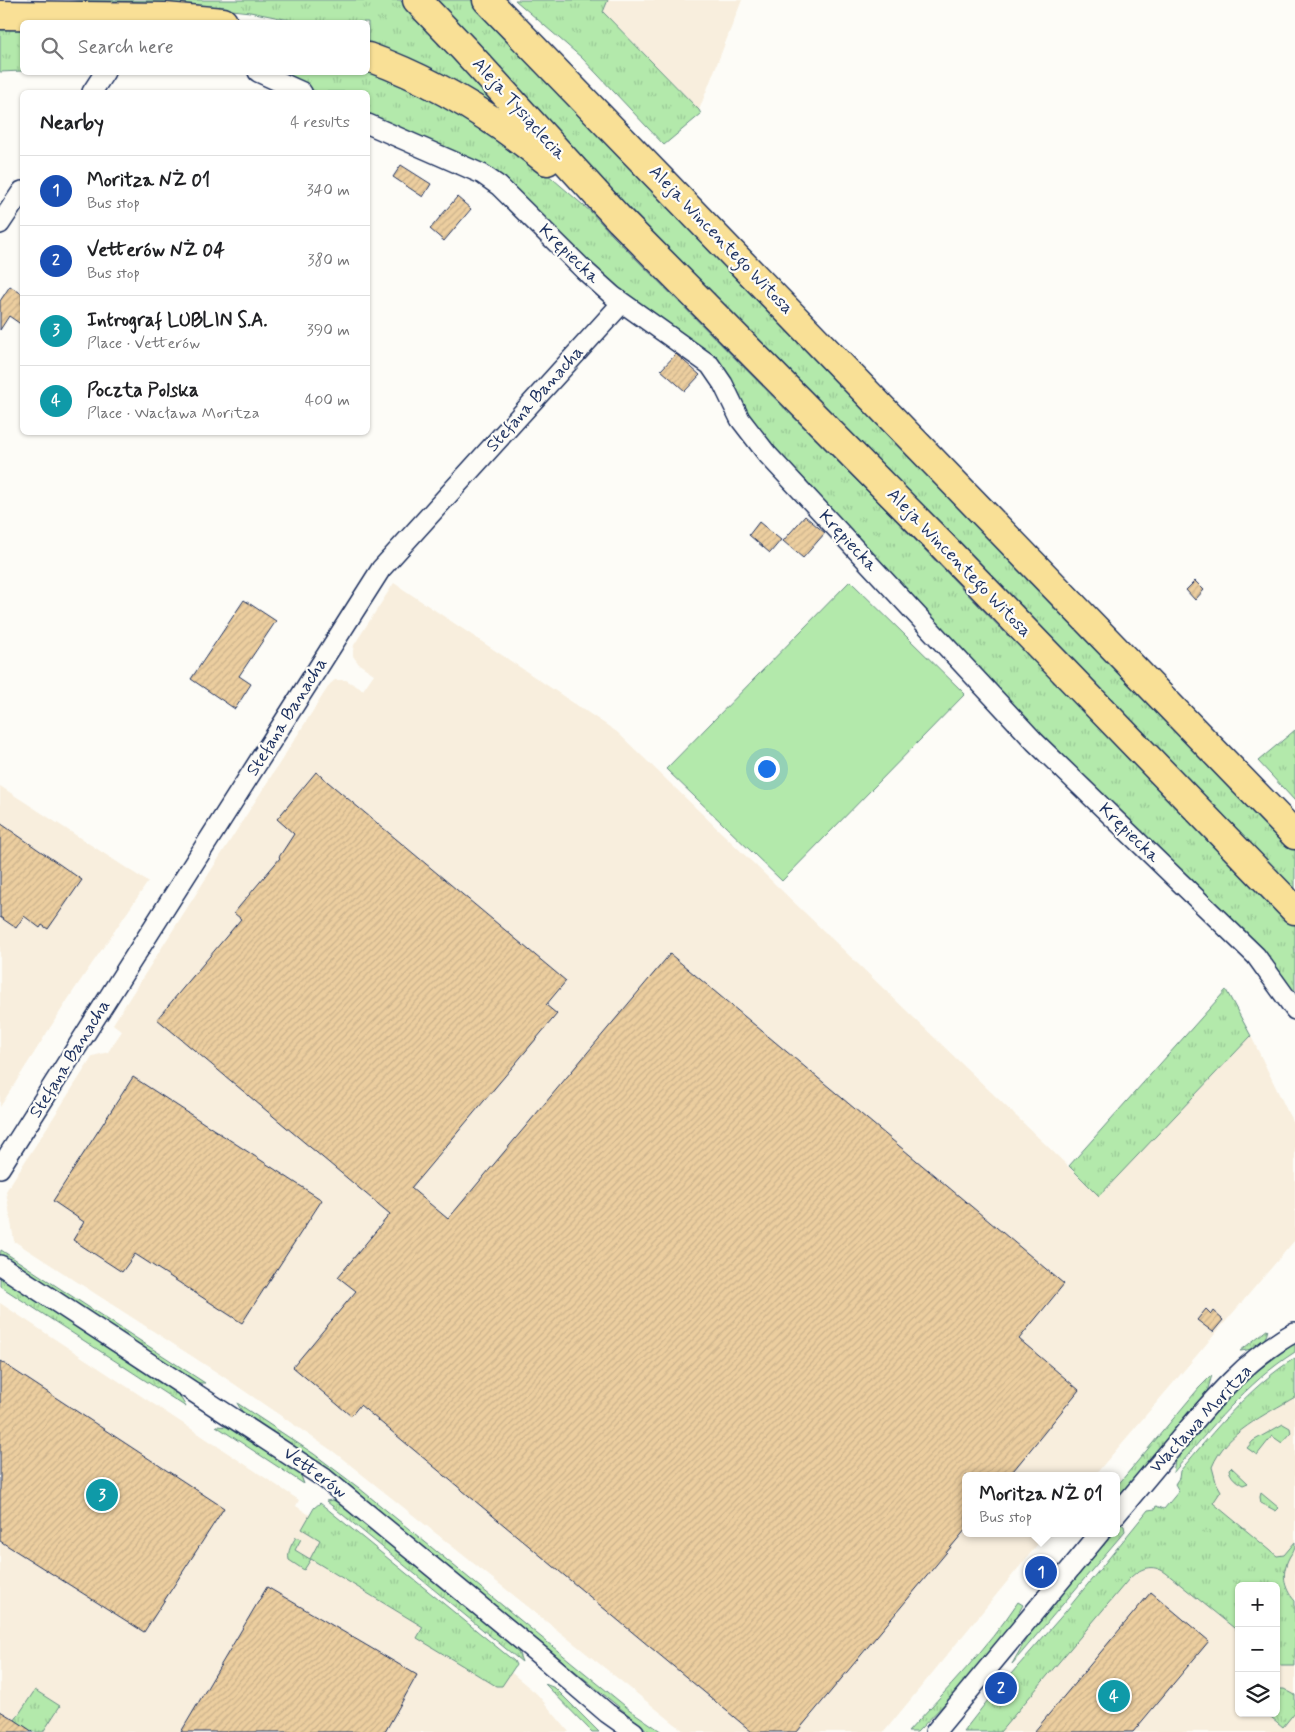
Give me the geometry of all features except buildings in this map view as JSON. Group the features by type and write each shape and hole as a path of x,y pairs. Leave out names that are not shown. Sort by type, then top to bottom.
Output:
{"main road":[{"name":"Aleja Tysiąclecia","path":"416,0 464,48 620,220"},
{"name":"Aleja Wincentego Witosa","path":"487,0 1295,835"},
{"path":"0,15 147,17 193,20"},
{"path":"370,58 414,76 486,115 513,133 620,220"},
{"name":"Aleja Wincentego Witosa","path":"620,220 942,545 1295,910"}],"street":[{"path":"93,90 102,75"},
{"path":"265,75 298,90"},
{"name":"Krępiecka","path":"370,125 482,174 493,182 584,270 622,303 710,364 723,384 740,419 767,454 1035,742 1256,956 1295,1010"},
{"path":"0,224 20,194"},
{"name":"Stefana Banacha","path":"0,1168 381,569 622,303"},
{"name":"Vetterów","path":"0,1265 324,1478 529,1646 607,1713 634,1732"},
{"name":"Wacława Moritza","path":"1120,1510 1195,1420 1229,1383 1263,1354 1295,1332"},
{"path":"934,1732 1097,1537"},
{"name":"Vetterów","path":"607,1713 622,1732"}],"shaded area":[{"path":"608,0 742,0 699,110 603,12"},
{"path":"394,583 617,732 1098,1195 1251,1036 1295,1127 1295,1240 1097,1472 962,1472 962,1537 1044,1537 884,1732 685,1732 334,1452 221,1375 14,1241 6,1191 93,1056 108,1052 122,1031 113,1024 330,684 335,680 346,680 363,690 374,674 359,664 353,656 354,645"},
{"path":"0,786 148,882 72,993 0,1107"},
{"path":"0,1303 299,1500 296,1506 373,1557 537,1694 569,1732 0,1732"},
{"path":"1295,1381 1295,1732 983,1732 1245,1411"}],"green space":[{"path":"84,0 400,0 510,118 398,55 370,44 370,20 290,20 250,12 204,7 30,5"},
{"path":"431,0 471,0 559,86 1295,847 1295,896 704,286"},
{"path":"515,0 608,0 603,12 701,114 664,145 582,58"},
{"path":"20,25 20,71 0,72 0,26"},
{"path":"370,67 401,80 531,160 591,212 1008,636 1013,631 1295,923 1295,1002 807,491 732,398 534,214 370,119 370,90 313,90 274,75 370,75"},
{"path":"850,581 965,694 782,881 666,769"},
{"path":"1295,730 1295,801 1258,761"},
{"path":"1226,990 1251,1036 1099,1196 1069,1166"},
{"path":"1,1250 205,1383 198,1383 187,1377 0,1255"},
{"path":"0,1277 178,1393 186,1407 0,1286"},
{"path":"1268,1329 1262,1342 1254,1348 1240,1351"},
{"path":"1295,1343 1295,1352 1277,1364 1245,1392 1173,1473 1175,1460 1179,1454 1217,1408 1254,1373"},
{"path":"1295,1358 1295,1397 1259,1418 1237,1434 1218,1455 1212,1467 1216,1482 1221,1491 1213,1503 1277,1556 1284,1555 1295,1542 1284,1574 1288,1591 1295,1601 1295,1666 1280,1665 1280,1582 1235,1582 1235,1629 1166,1573 1156,1568 1146,1568 1137,1572 1129,1579 1000,1732 963,1732 988,1700 991,1702 1007,1685 1004,1682 1066,1611 1148,1510 1155,1509 1156,1506 1164,1509 1179,1491 1175,1484 1179,1478 1180,1471 1233,1410 1278,1370"},
{"path":"1212,1375 1207,1392 1120,1495 1120,1482"},
{"path":"237,1403 314,1454 359,1488 630,1710 662,1732 650,1732 647,1730 338,1477 243,1413"},
{"path":"1283,1424 1290,1428 1291,1433 1282,1443 1272,1436 1257,1455 1247,1448 1253,1441"},
{"path":"216,1426 230,1427 300,1473 304,1484"},
{"path":"1231,1467 1248,1483 1243,1485 1234,1479 1229,1469"},
{"path":"1261,1493 1279,1508 1276,1511 1261,1503"},
{"path":"326,1501 339,1502 513,1646 518,1651 522,1662"},
{"path":"320,1503 514,1661 516,1665 502,1686 496,1686 417,1638 423,1627 311,1559 304,1570 289,1560 289,1551 296,1537 301,1539 295,1550 310,1559 320,1540 302,1529 314,1508"},
{"path":"1120,1525 1124,1526 1125,1531 1120,1537"},
{"path":"1110,1537 1120,1537 1012,1664 1030,1632"},
{"path":"1018,1602 1023,1605 1010,1628 957,1691 917,1732 908,1732 980,1653"},
{"path":"545,1684 555,1688 599,1732 592,1732"},
{"path":"1280,1689 1295,1695 1295,1712 1283,1727 1271,1717 1280,1717"},
{"path":"35,1690 60,1706 43,1732 33,1732 15,1720"}],"place":[{"name":"Intrograf LUBLIN S.A.","path":"102,1495"},
{"name":"Moritza NŻ 01","path":"1041,1572"},
{"name":"Vetterów NŻ 04","path":"1001,1688"},
{"name":"Poczta Polska","path":"1114,1696"}]}
